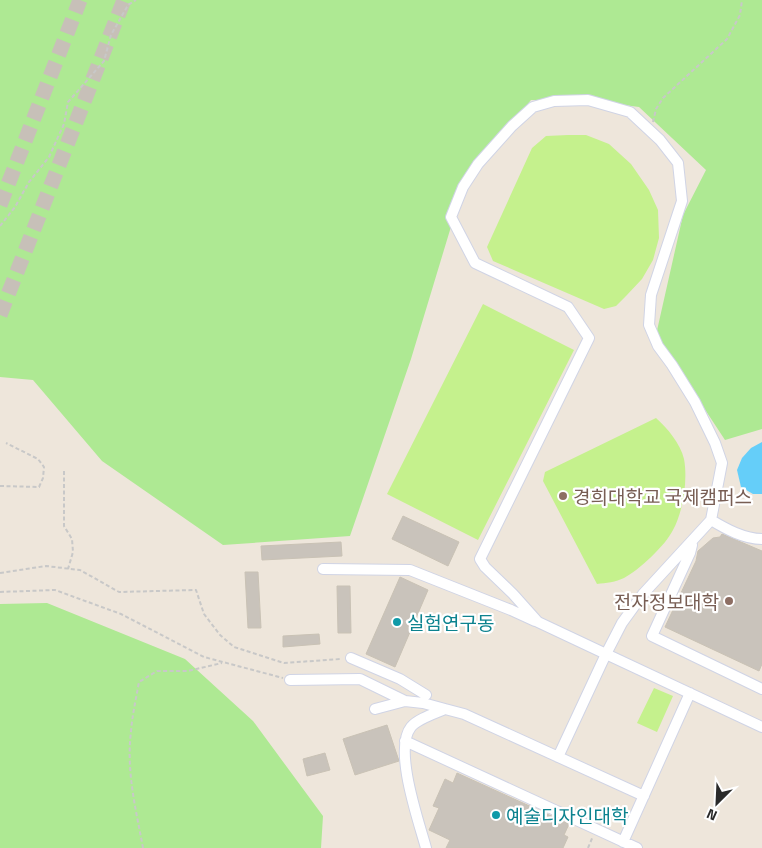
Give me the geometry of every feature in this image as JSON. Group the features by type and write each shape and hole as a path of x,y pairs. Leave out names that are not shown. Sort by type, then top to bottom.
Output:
{"street":[{"path":"538,622 485,567 480,558 589,338 568,307 475,263 451,218 463,187 478,164 512,126 533,107 554,101 588,100 630,112 660,140 678,163 682,201 651,295 649,325 658,346 695,402 715,443 722,463 711,520 643,594 622,624 558,757"},
{"path":"711,520 728,530 756,539 762,539"},
{"path":"693,541 690,553 652,636 762,689"},
{"path":"323,569 410,570 512,610 762,727"},
{"path":"351,658 400,679 426,696"},
{"path":"290,680 360,679 405,701 423,703 464,714 644,796"},
{"path":"623,842 690,693"},
{"path":"375,709 405,701"},
{"path":"426,848 406,771 405,741 411,727 425,717 445,709"},
{"path":"405,741 637,848"}],"path":[{"path":"0,226 15,207 29,182 49,157 64,124 68,102 104,62 111,35 128,5 136,0"},
{"path":"650,131 656,109 663,98 727,38 740,15 742,0"},
{"path":"0,486 39,487 43,478 44,467 38,459 6,443"},
{"path":"64,471 64,526 72,539 73,552 68,569"},
{"path":"0,573 46,566 80,570 119,592 196,590 204,614 220,636 234,647 284,663 351,658"},
{"path":"0,592 55,590 121,614 204,657 290,680"},
{"path":"143,848 130,771 130,733 139,682 157,671 188,671 224,662"}],"green space":[{"path":"0,0 762,0 762,429 725,440 656,335 683,215 706,170 639,107 588,100 531,100 478,164 463,187 411,359 350,536 223,545 102,461 33,380 0,377"},
{"path":"586,135 609,144 631,164 649,190 658,210 659,238 653,260 642,279 616,306 604,309 493,261 487,247 532,148 546,136"},
{"path":"483,304 574,350 478,540 387,494"},
{"path":"656,418 680,447 684,459 685,486 677,523 658,550 644,564 621,579 597,584 543,481 545,472"},
{"path":"47,603 185,659 253,721 323,816 321,848 0,848 0,604"},
{"path":"654,688 673,696 657,732 637,723"}],"water":[{"path":"762,442 762,494 753,494 741,487 737,470 742,458 751,448"}],"building":[{"name":"실험연구동","path":"403,516 459,542 448,566 392,539"},
{"name":"전자정보대학","path":"722,534 762,551 762,664 759,671 665,627 696,561 698,551 713,538 720,537"},
{"path":"341,542 342,556 262,560 261,546"},
{"path":"245,572 258,572 261,628 248,628"},
{"name":"실험연구동","path":"400,577 428,590 395,667 366,654"},
{"path":"337,586 350,586 351,633 338,633"},
{"path":"319,634 320,644 283,647 283,636"},
{"path":"387,725 399,761 355,775 343,739"},
{"path":"325,753 330,770 307,776 303,759"},
{"name":"예술디자인대학","path":"457,773 569,824 564,835 568,837 563,848 446,848 450,840 429,830 439,808 433,806 445,779 453,783"}],"tunnel":[{"path":"0,205 80,0"},
{"path":"0,315 124,0"}],"place":[{"name":"경희대학교 국제캠퍼스","path":"563,496"},
{"name":"전자정보대학","path":"729,601"},
{"name":"실험연구동","path":"397,622"},
{"name":"예술디자인대학","path":"496,815"}]}
